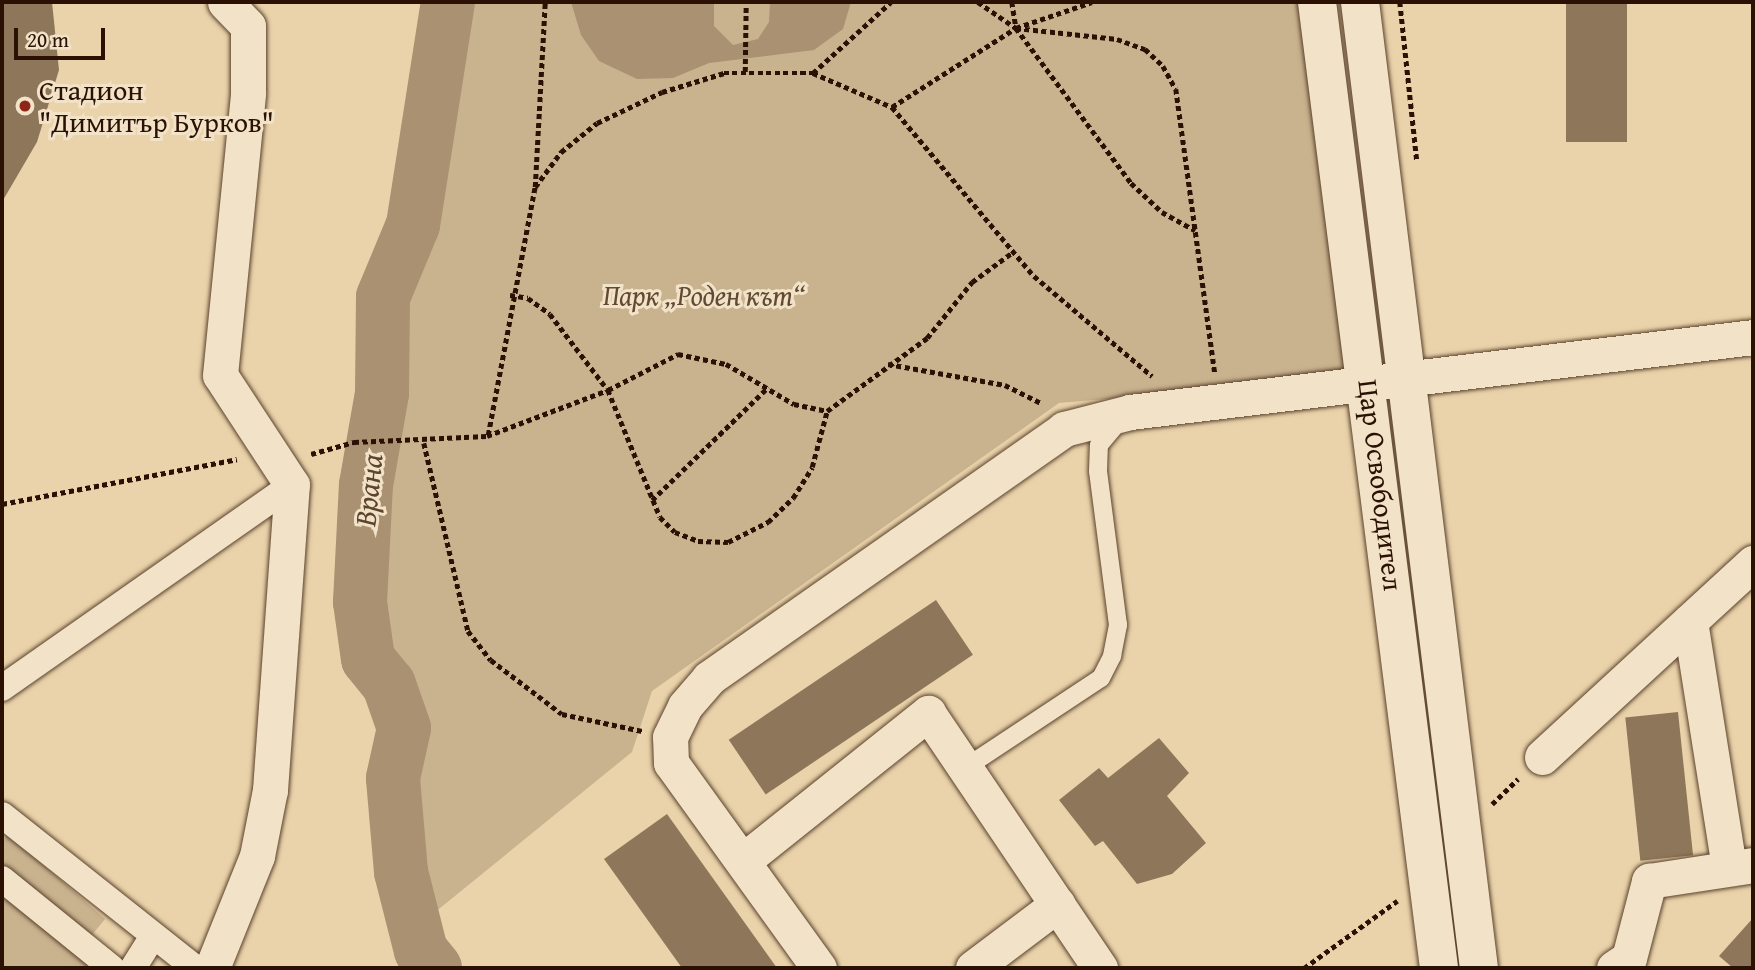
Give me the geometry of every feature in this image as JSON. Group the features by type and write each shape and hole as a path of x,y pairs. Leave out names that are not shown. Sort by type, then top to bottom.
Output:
{"street":[{"path":"212,968 257,856 270,790 292,485 220,375 248,92 248,26 225,2"},
{"name":"Цар Освободител","path":"1317,2 1368,385 1440,968"},
{"name":"Цар Освободител","path":"1360,2 1479,968"},
{"path":"819,968 744,860 671,764 670,737 685,706 709,678 1064,429 1130,412 1753,337"},
{"path":"2,688 292,485"},
{"path":"1542,757 1753,563"},
{"path":"1627,965 1649,881 1741,866 1690,621"},
{"path":"744,860 928,713 1100,968"},
{"path":"2,815 195,968"},
{"path":"2,879 113,968"},
{"path":"974,968 1058,904"},
{"path":"133,968 152,936"}],"lane":[{"path":"965,768 1101,678 1112,656 1118,625 1098,458 1110,428 1130,412"}],"path":[{"path":"487,436 510,295 535,187 545,2"},
{"path":"745,72 743,39 746,2"},
{"path":"813,73 891,2"},
{"path":"978,2 1016,28 1131,183 1162,212 1195,230"},
{"path":"1012,2 1016,28"},
{"path":"892,107 1016,28 1092,2"},
{"path":"1016,28 1117,39 1145,49 1163,66 1176,89 1219,402"},
{"path":"535,187 561,152 597,122 662,92 724,72 813,73 892,107 1013,252 1183,406"},
{"path":"510,295 528,298 550,314 608,390 652,500 675,532 698,541 743,537 768,523 793,498 811,467 827,411 927,338 972,282 1013,252"},
{"path":"2,504 271,452 312,454 354,442 424,443 487,436 608,390 678,354 726,364 794,404 827,411"},
{"path":"888,364 1030,394 1064,429"},
{"path":"652,500 768,387"},
{"path":"424,443 468,631 491,660 562,714 670,737"},
{"path":"1463,831 1542,757"},
{"path":"1304,968 1397,901 1399,914"}],"green space":[{"name":"Парк „Роден кът“","path":"429,2 1304,2 1355,378 1059,403 652,691 632,752 418,926 368,580 367,457 396,295 443,159 443,108"},
{"path":"8,834 105,919 92,935 2,863 2,842"},
{"path":"2,893 96,968 2,968"}],"shaded area":[{"path":"571,2 714,2 714,26 733,45 758,39 769,22 770,2 851,2 843,29 814,50 709,63 673,78 637,79 599,61 581,35"}],"building":[{"name":"Стадион \"Димитър Бурков\"","path":"2,2 52,2 59,70 37,142 2,202"},
{"path":"1566,2 1627,2 1627,142 1566,142"},
{"path":"936,600 973,655 766,795 729,740"},
{"path":"1678,712 1693,855 1640,861 1625,718"},
{"path":"1159,738 1189,773 1167,796 1206,843 1172,874 1137,884 1103,841 1095,846 1059,800 1099,768 1108,778"},
{"path":"667,814 777,968 682,968 604,859"},
{"path":"1753,918 1753,968 1733,968 1719,956"}],"waterway":[{"name":"Врана","path":"435,968 421,951 401,872 393,778 404,728 389,685 368,659 360,602 366,485 382,393 383,297 413,225 448,2"}],"place":[{"name":"Стадион \"Димитър Бурков\"","path":"25,106"}]}
